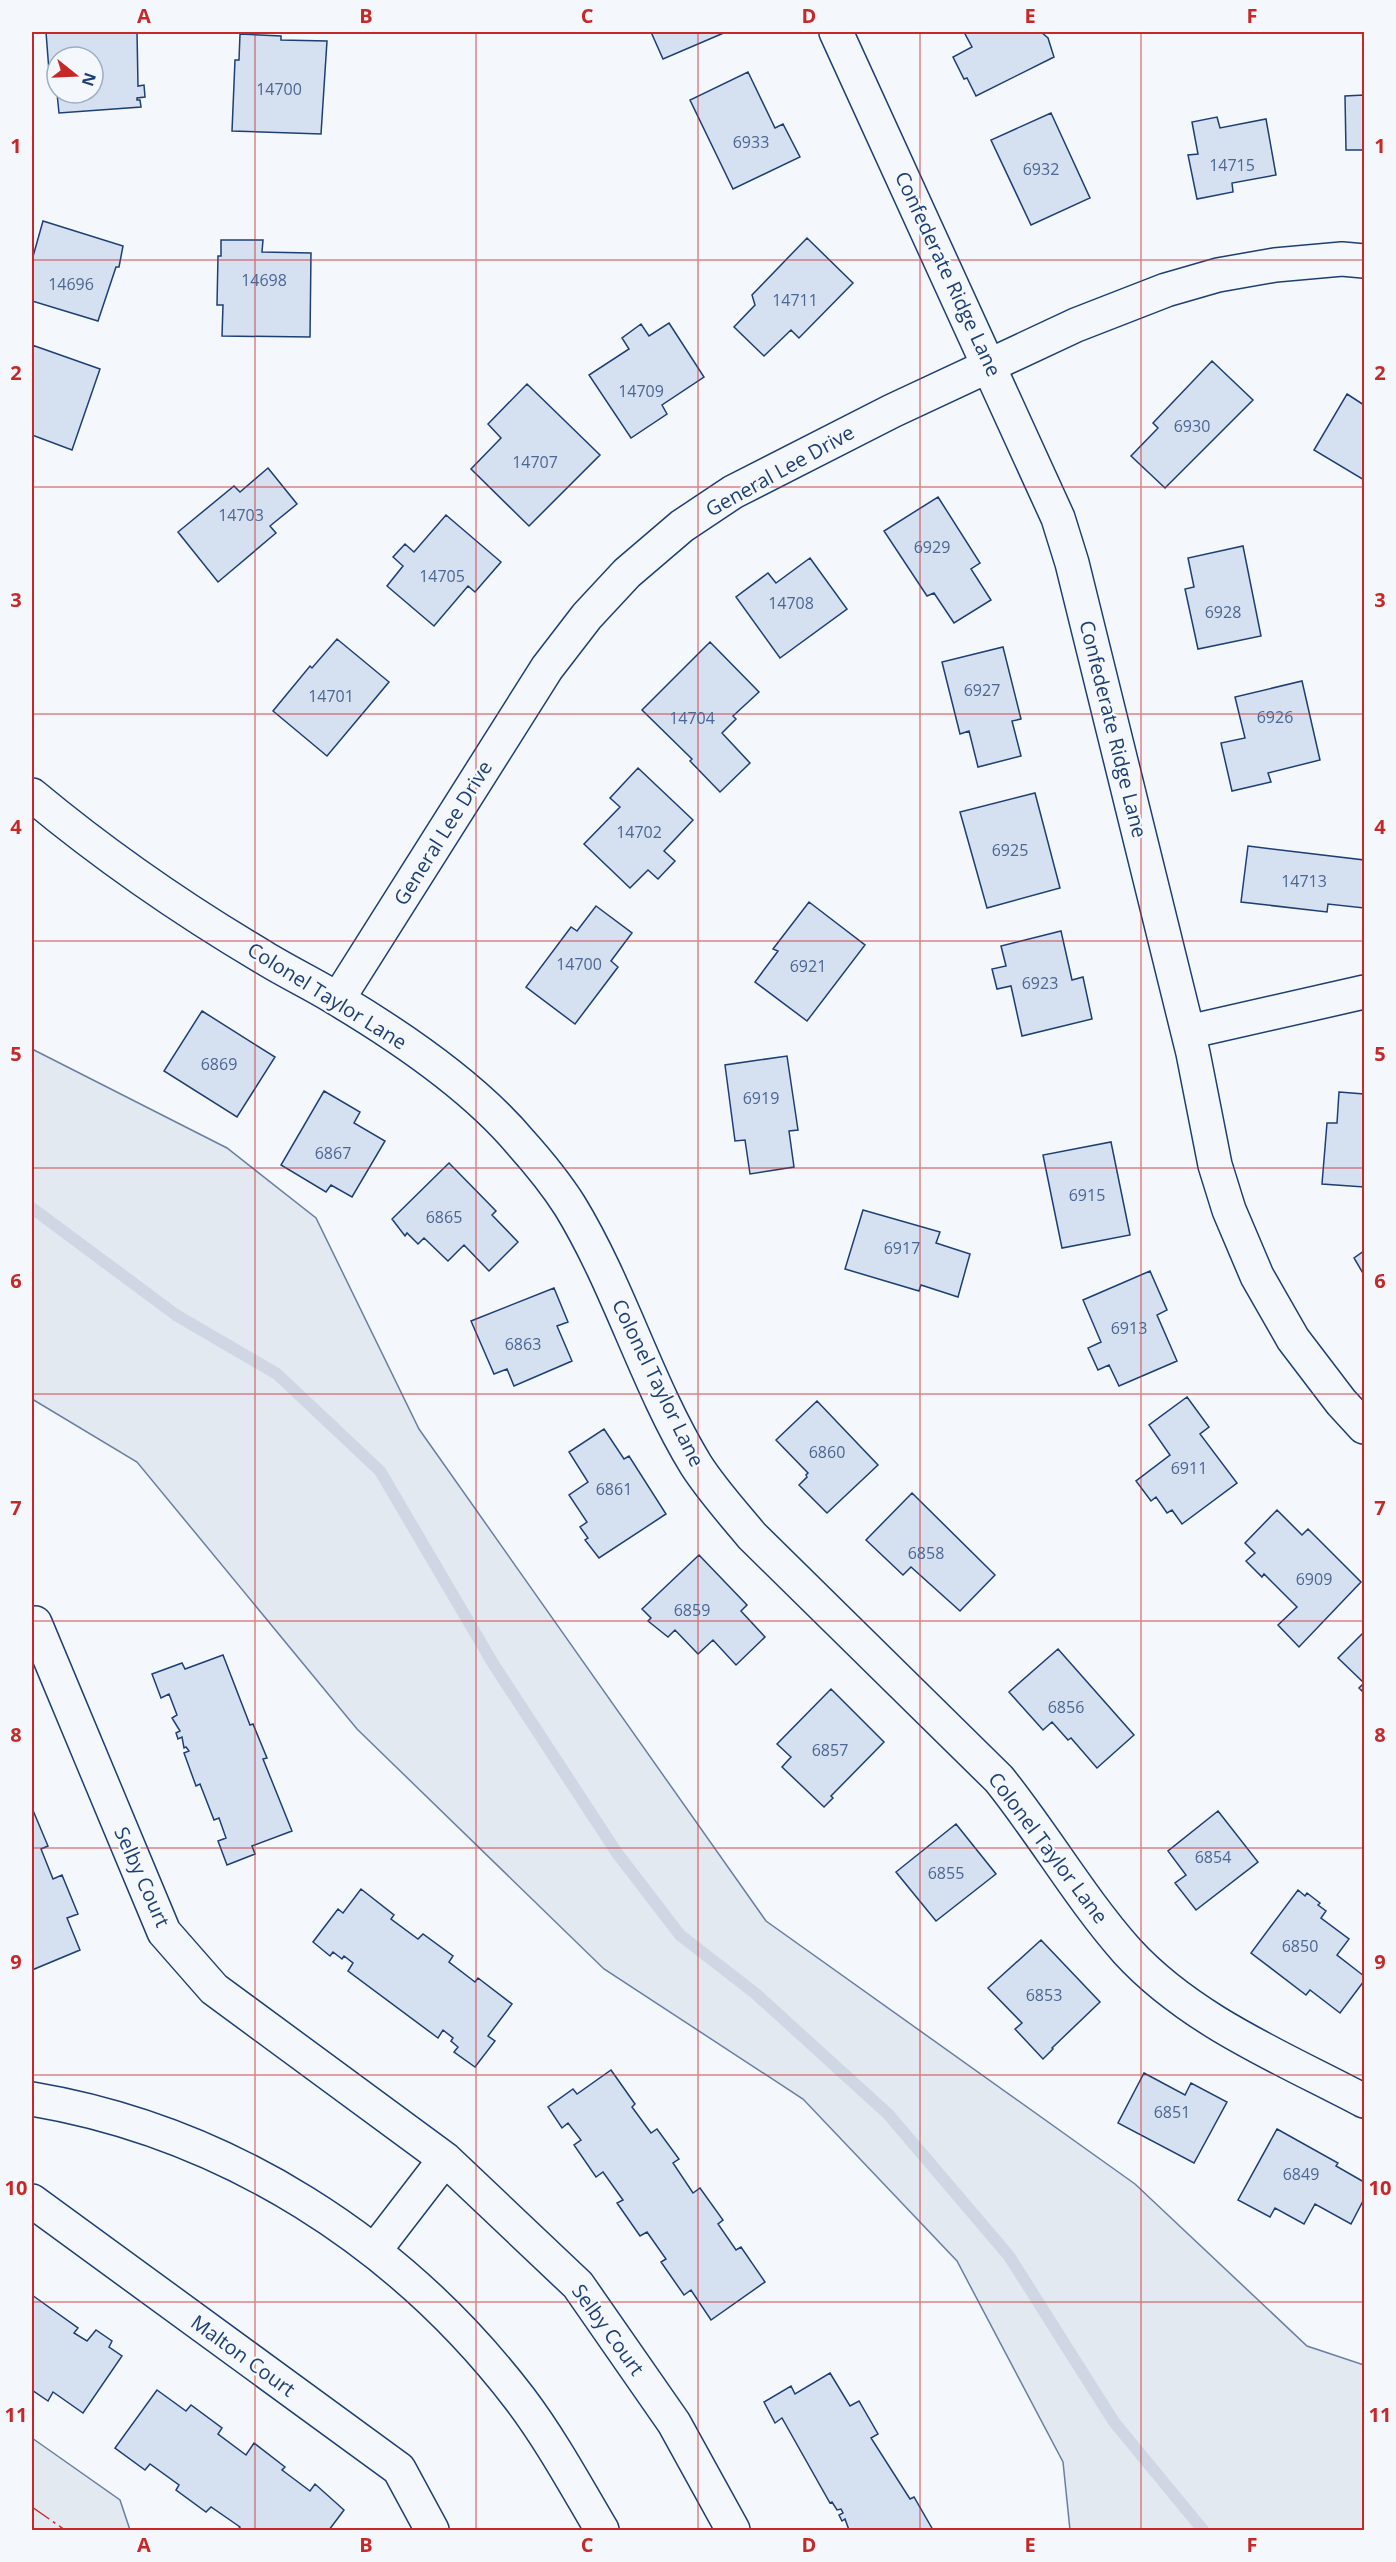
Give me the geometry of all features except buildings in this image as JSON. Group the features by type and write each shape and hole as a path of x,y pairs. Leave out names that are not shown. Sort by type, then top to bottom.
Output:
{"street":[{"name":"Confederate Ridge Lane","path":"836,32 1058,518 1069,552 1188,1032 1215,1165 1229,1210 1257,1276 1293,1339 1341,1402 1365,1427"},
{"name":"General Lee Drive","path":"338,999 547,668 587,616 627,573 682,526 733,492 892,411 991,367 1076,325 1166,290 1218,275 1275,265 1342,259 1365,261"},
{"name":"Colonel Taylor Lane","path":"32,795 78,834 145,882 262,957 338,999 434,1065 476,1098 520,1142 570,1206 612,1288 677,1430 697,1466 721,1500 752,1536 999,1779 1031,1818 1088,1902 1128,1952 1170,1990 1208,2018 1365,2101"},
{"path":"1188,1032 1365,992"},
{"name":"Selby Court","path":"35,1623 164,1932 214,1989 445,2158 578,2285 674,2423 733,2530"},
{"path":"32,2099 80,2108 184,2141 277,2185 334,2220 375,2250 451,2318 485,2355 521,2401 553,2448 602,2530"},
{"path":"375,2250 445,2158"},
{"name":"Malton Court","path":"32,2201 399,2469 432,2530"}],"shaded area":[{"path":"32,1049 227,1148 316,1218 419,1429 766,1921 1135,2184 1307,2346 1364,2365 1364,2530 1070,2530 1063,2462 957,2261 803,2099 604,1969 357,1729 137,1462 32,1399"},
{"path":"32,2438 120,2500 130,2530 32,2530"}],"waterway":[{"path":"32,1208 176,1315 277,1374 380,1471 494,1665 617,1853 680,1935 756,1994 888,2114 1009,2256 1114,2422 1203,2530"}],"power":[{"path":"32,2507 65,2530"}]}
